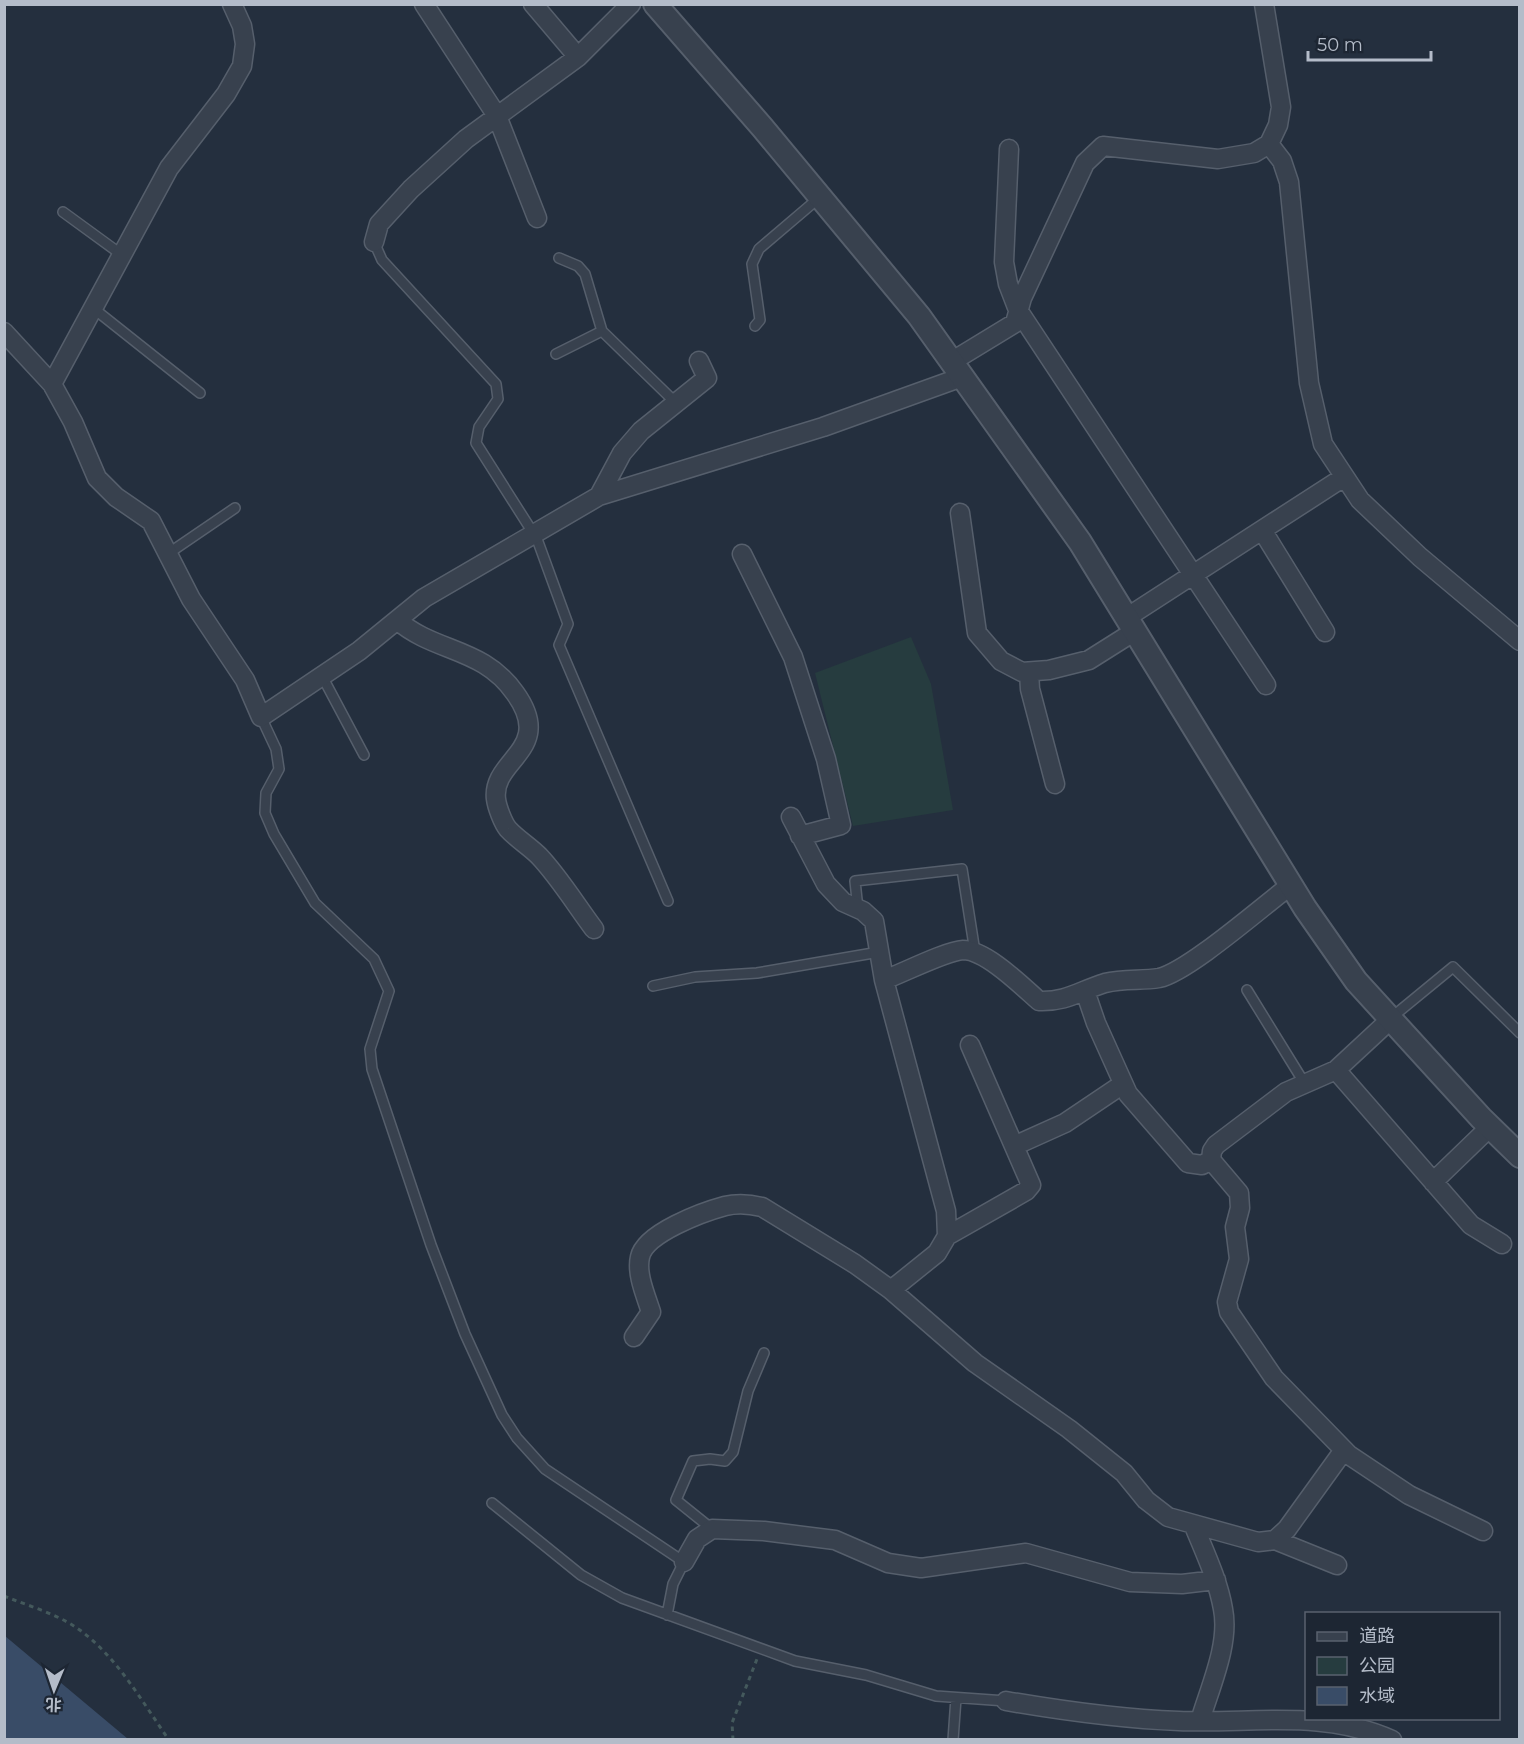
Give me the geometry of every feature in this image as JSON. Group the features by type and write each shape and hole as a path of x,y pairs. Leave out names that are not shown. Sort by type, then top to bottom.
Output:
{"street":[{"path":"52,384 169,168 226,94 242,66 243,35 232,4"},
{"path":"424,4 497,116 537,218"},
{"path":"533,4 578,57"},
{"path":"374,242 379,224 411,189 466,139 578,57 631,4"},
{"path":"655,4 919,316 1080,542 1291,885 1356,981 1490,1127 1520,1156"},
{"path":"4,332 52,384 73,422 97,478 116,497 151,521 191,599 245,680 261,717 359,651 424,598 599,496 823,427 957,369 1015,323 1018,310 1084,163 1103,146 1218,159 1254,153 1269,144 1278,125 1281,107 1264,4"},
{"path":"1269,144 1282,161 1289,182 1309,384 1323,444 1360,500 1420,557 1520,641"},
{"path":"1009,149 1004,262 1008,284 1018,310 1266,685"},
{"path":"599,496 622,453 640,431 707,378 699,361"},
{"path":"960,513 977,633 1001,661 1022,672 1029,672 1049,670 1089,660 1192,574 1344,477"},
{"path":"1262,531 1325,632"},
{"path":"742,554 793,657 826,759 841,825 800,836"},
{"path":"396,620 409,631 474,657 495,670 516,694 528,720 528,740 497,784 496,800 506,827 539,856 594,929"},
{"path":"1029,672 1030,689 1055,784"},
{"path":"790,817 826,884 843,902 858,909 874,921 884,980 946,1212 947,1236"},
{"path":"884,980 961,950 975,952 1015,980 1039,1001 1058,1002 1123,978 1160,978 1187,964 1291,885"},
{"path":"1085,991 1128,1094 1188,1163 1202,1165 1211,1160"},
{"path":"1391,1019 1336,1070 1286,1092 1216,1144 1211,1160 1239,1193 1240,1208 1235,1227 1239,1259 1227,1302 1229,1312 1274,1378 1344,1450 1409,1495 1483,1531"},
{"path":"891,1290 937,1253 947,1236 1026,1191 1030,1185 1029,1178 970,1045"},
{"path":"1336,1070 1471,1225 1502,1244"},
{"path":"1014,1146 1065,1123 1123,1084"},
{"path":"1433,1182 1490,1127"},
{"path":"634,1337 651,1312 643,1286 639,1258 645,1244 665,1230 726,1205 750,1204 762,1207 855,1264 891,1290 975,1363 1069,1429 1124,1473 1146,1500 1168,1517 1258,1542 1275,1540 1337,1565"},
{"path":"1275,1540 1287,1529 1344,1450"},
{"path":"1194,1526 1216,1580 1224,1610 1224,1628 1217,1665 1200,1721"},
{"path":"684,1562 697,1539 712,1529 764,1531 835,1540 888,1563 921,1568 1026,1553 1130,1582 1182,1584 1216,1580"},
{"path":"1006,1701 1102,1717 1200,1721 1305,1720"},
{"path":"1310,1720 1339,1723 1392,1740"}],"lane":[{"path":"755,326 760,320 752,264 759,249 820,197"},
{"path":"63,212 122,255"},
{"path":"374,242 381,260 496,384 498,399 479,427 476,443 533,533 568,624 559,645 668,901"},
{"path":"559,258 578,266 585,274 602,331 676,403"},
{"path":"93,308 200,393"},
{"path":"556,354 602,331"},
{"path":"168,554 235,508"},
{"path":"322,676 364,755"},
{"path":"261,717 276,749 279,769 266,793 265,813 274,834 315,903 374,959 389,991 370,1049 372,1069 389,1124 452,1301 502,1414 517,1438 546,1469 684,1562 673,1584 667,1615"},
{"path":"858,909 855,881 962,869 975,952"},
{"path":"653,986 695,977 757,973 879,952"},
{"path":"1391,1019 1454,967 1520,1033"},
{"path":"1247,990 1305,1084"},
{"path":"712,1529 676,1500 680,1486 693,1461 710,1459 725,1461 733,1452 748,1391 764,1353"},
{"path":"492,1503 581,1575 622,1598 795,1661 866,1675 936,1696 1006,1701"},
{"path":"953,1740 956,1698"}],"path":[{"path":"4,1596 46,1612 84,1633 117,1664 169,1740"},
{"path":"733,1740 732,1724 761,1649"}],"green space":[{"path":"911,637 931,684 953,810 853,826 815,673"}],"water":[{"path":"5,1636 128,1739 5,1739"}]}
